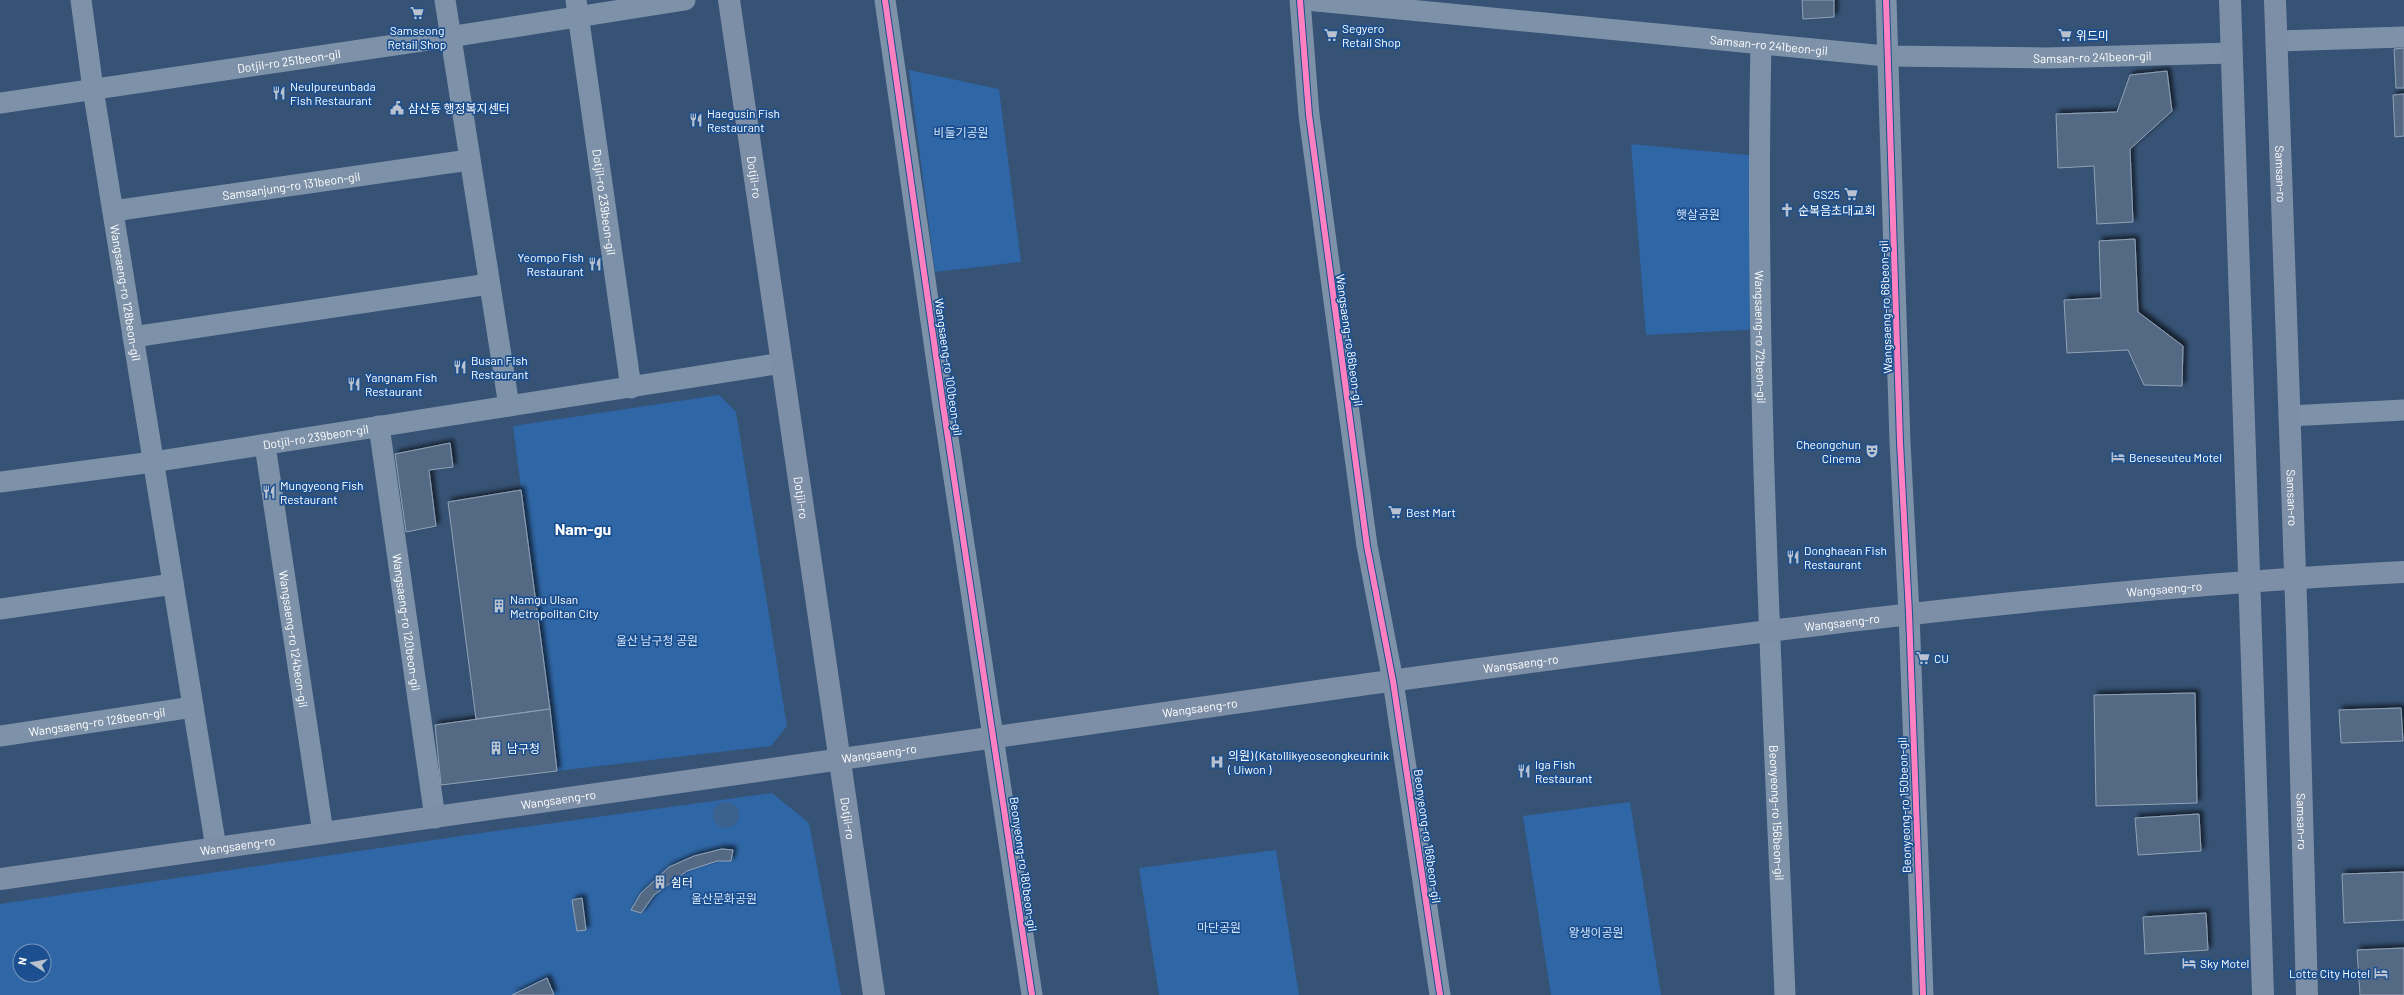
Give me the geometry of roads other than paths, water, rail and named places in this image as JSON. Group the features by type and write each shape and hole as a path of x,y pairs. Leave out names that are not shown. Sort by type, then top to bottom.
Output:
{"main road":[{"name":"Dotjil-ro","path":"729,0 874,995"},
{"path":"2230,0 2263,995"},
{"name":"Samsan-ro","path":"2275,0 2295,577 2307,995"},
{"name":"Wangsaeng-ro","path":"0,879 435,818 994,736 1770,630 1909,614 2250,581 2295,577 2404,572"}],"street":[{"name":"Wangsaeng-ro 128beon-gil","path":"81,0 93,89 216,848"},
{"path":"445,0 469,160 509,406"},
{"name":"Dotjil-ro 251beon-gil","path":"0,103 450,37 577,8 685,0"},
{"name":"Wangsaeng-ro 100beon-gil","path":"885,0 943,405 994,736"},
{"name":"Wangsaeng-ro 86beon-gil","path":"1300,0 1309,115 1367,546 1394,681"},
{"name":"Samsan-ro 241beon-gil","path":"1306,0 1888,56 2046,58 2232,53"},
{"name":"Wangsaeng-ro 66beon-gil","path":"1886,0 1900,442 1909,614"},
{"name":"Dotjil-ro 239beon-gil","path":"577,8 631,388"},
{"path":"2276,41 2404,37"},
{"name":"Wangsaeng-ro 72beon-gil","path":"1761,44 1758,156 1764,490 1770,630"},
{"name":"Samsanjung-ro 131beon-gil","path":"113,211 469,160"},
{"path":"133,337 489,284"},
{"name":"Dotjil-ro 239beon-gil","path":"0,482 153,462 265,445 379,426 631,388 782,362"},
{"path":"2289,416 2404,410"},
{"name":"Wangsaeng-ro 120beon-gil","path":"379,426 435,818"},
{"name":"Wangsaeng-ro 124beon-gil","path":"265,445 323,833"},
{"path":"0,609 173,584"},
{"name":"Beonyeong-ro 150beon-gil","path":"1909,614 1923,995"},
{"name":"Beonyeong-ro 156beon-gil","path":"1770,630 1785,995"},
{"name":"Beonyeong-ro 166beon-gil","path":"1394,681 1440,995"},
{"name":"Wangsaeng-ro 128beon-gil","path":"0,736 193,707"},
{"name":"Beonyeong-ro 180beon-gil","path":"994,736 1032,995"}],"place":[{"name":"Samseong Retail Shop","path":"417,13"},
{"name":"Segyero Retail Shop","path":"1331,35"},
{"name":"위드미","path":"2065,35"},
{"name":"Neulpureunbada Fish Restaurant","path":"279,93"},
{"name":"삼산동 행정복지센터","path":"397,108"},
{"name":"Haegusin Fish Restaurant","path":"696,120"},
{"name":"GS25","path":"1851,194"},
{"name":"순복음초대교회","path":"1787,210"},
{"name":"Yeompo Fish Restaurant","path":"595,264"},
{"name":"Busan Fish Restaurant","path":"460,367"},
{"name":"Yangnam Fish Restaurant","path":"354,384"},
{"name":"Cheongchun Cinema","path":"1872,451"},
{"name":"Beneseuteu Motel","path":"2118,457"},
{"name":"Mungyeong Fish Restaurant","path":"269,492"},
{"name":"Best Mart","path":"1395,512"},
{"name":"Donghaean Fish Restaurant","path":"1793,557"},
{"name":"Namgu Ulsan Metropolitan City","path":"499,606"},
{"name":"CU","path":"1923,658"},
{"name":"남구청","path":"496,748"},
{"name":"의원) (Katollikyeoseongkeurinik ( Uiwon )","path":"1217,762"},
{"name":"Iga Fish Restaurant","path":"1524,771"},
{"name":"쉼터","path":"660,882"},
{"name":"Sky Motel","path":"2189,963"},
{"name":"Lotte City Hotel","path":"2381,973"}],"district":[{"name":"Nam-gu","path":"583,528"}],"park label":[{"name":"비둘기공원","path":"961,132"},
{"name":"햇살공원","path":"1698,214"},
{"name":"울산 남구청 공원","path":"657,640"},
{"name":"울산문화공원","path":"724,898"},
{"name":"마단공원","path":"1219,927"},
{"name":"왕생이공원","path":"1596,932"}]}
